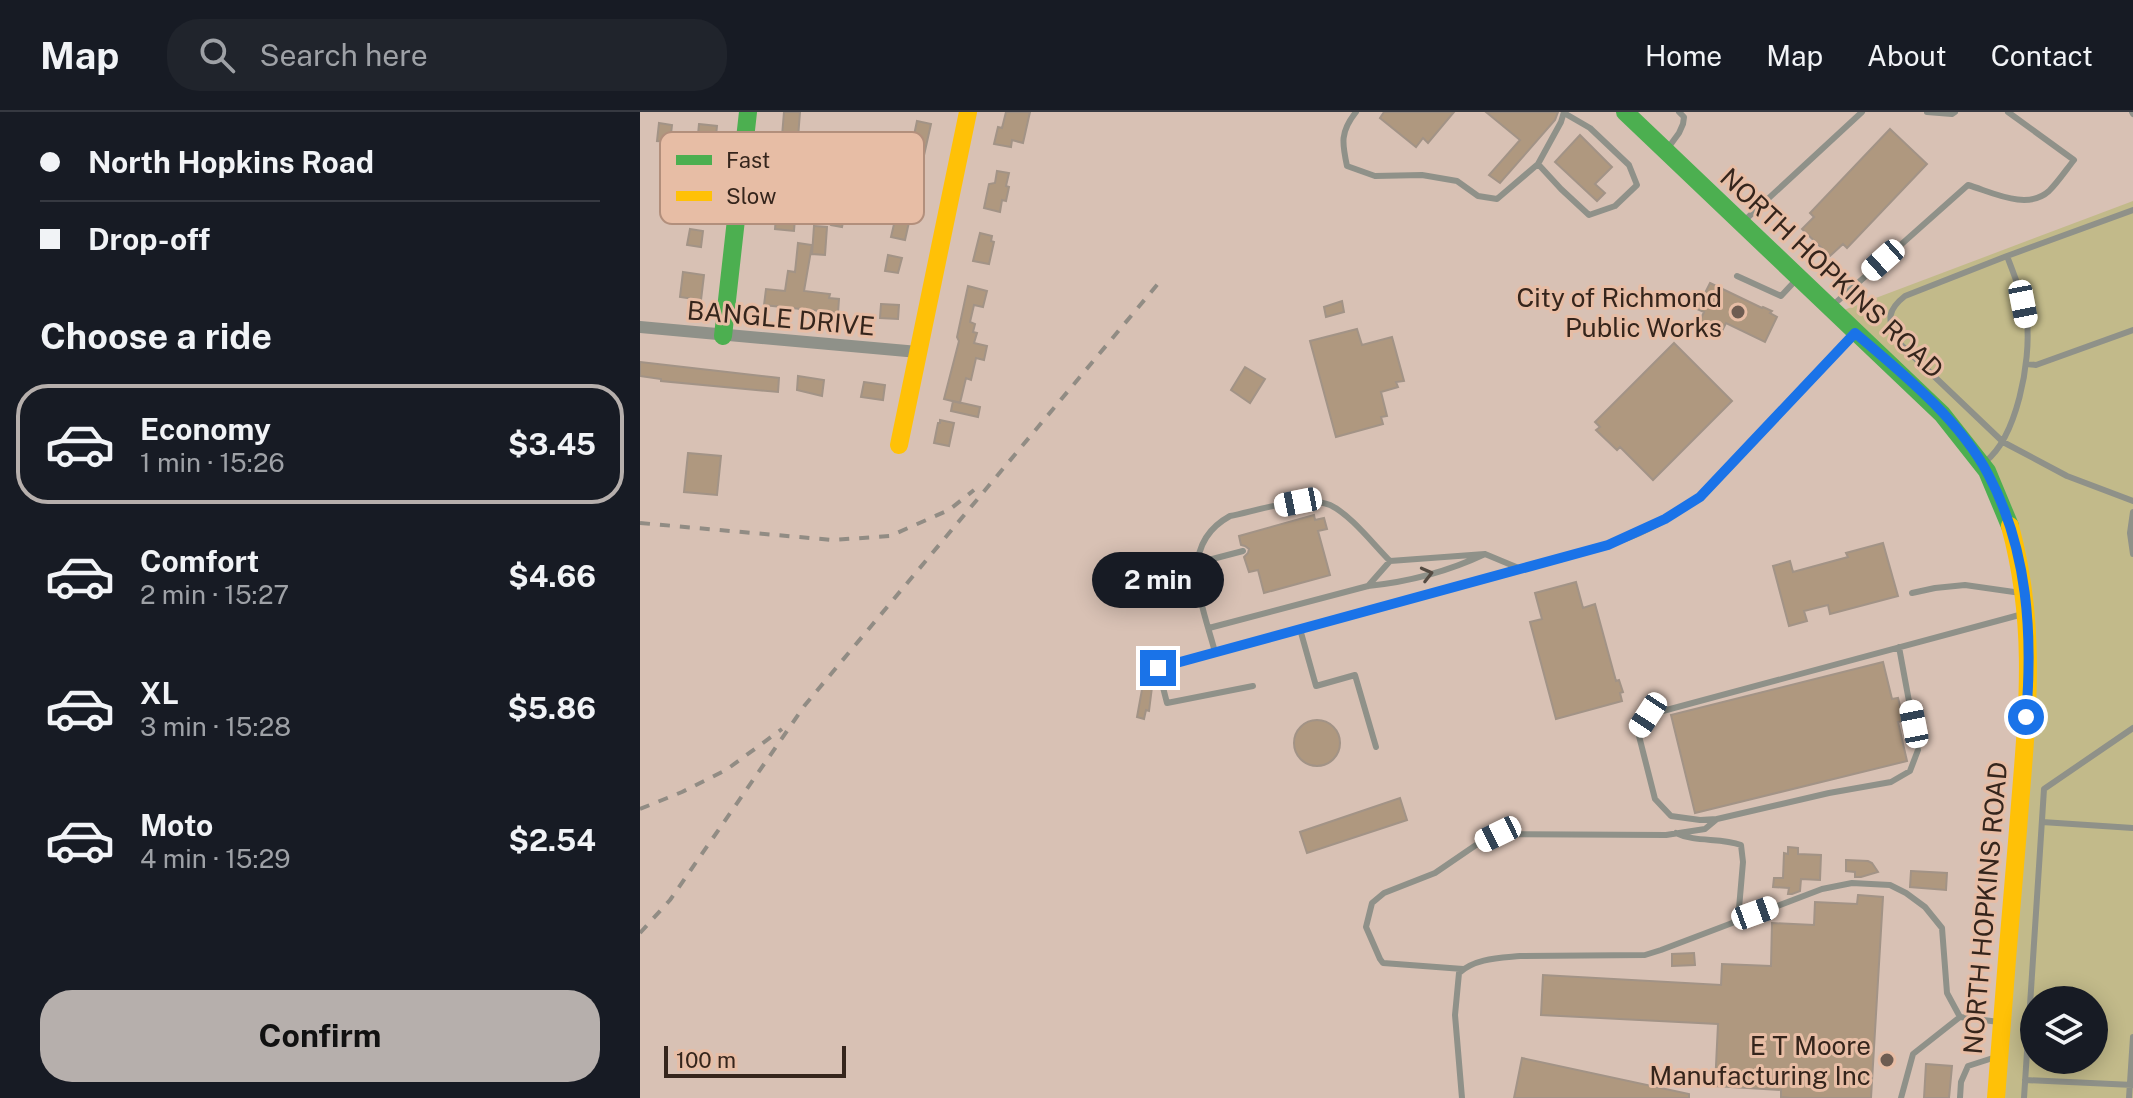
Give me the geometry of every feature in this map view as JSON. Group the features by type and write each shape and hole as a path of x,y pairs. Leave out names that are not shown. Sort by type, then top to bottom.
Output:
{"main road":[{"path":"746,132 748,112"},
{"path":"899,445 968,112"},
{"name":"NORTH HOPKINS ROAD","path":"1625,112 1855,333 1903,374 1954,426 1982,465 2010,523 2025,593 2029,687 1996,1098"},
{"path":"723,336 736,224"}],"street":[{"name":"BANGLE DRIVE","path":"640,327 918,352"}],"lane":[{"path":"1356,112 1346,124 1343,144 1347,166 1375,176 1422,175 1457,181 1478,196 1497,199 1538,164 1564,112 1590,128 1629,165 1637,185 1615,206 1589,215 1538,164"},
{"path":"1666,151 1683,124 1682,114 1692,112"},
{"path":"1741,223 1862,112"},
{"path":"1927,112 1955,112"},
{"path":"1830,308 1968,185 2017,200 2032,200 2047,193 2074,160 2008,112"},
{"path":"2133,210 1905,296 1895,304 1889,320 1895,339 2003,442 2067,476 2133,501"},
{"path":"1982,465 1995,455 2013,420 2026,364 2027,324 2007,256"},
{"path":"1737,276 1781,296 1798,278"},
{"path":"2026,364 2036,365 2133,330"},
{"path":"1253,686 1167,703 1158,668 1617,542 1685,508 1715,482 1855,333"},
{"path":"1215,652 1196,579 1197,563 1202,543 1210,531 1230,516 1310,501 1322,502 1342,513 1390,561"},
{"path":"2133,512 2130,533 2133,554"},
{"path":"1197,563 1243,551"},
{"path":"1368,586 1390,561 1485,554 1521,569"},
{"path":"1209,628 1462,565 1485,554"},
{"path":"1912,593 1965,585 2025,593"},
{"path":"1899,647 1918,750 1910,771 1891,782 1717,819 1671,816 1655,799 1638,732 1648,715 1899,647 2027,613"},
{"path":"1300,629 1316,686 1355,675 1376,747"},
{"path":"2024,1098 2044,789 2133,728"},
{"path":"1463,969 1383,963 1366,927 1372,903 1384,893 1435,873 1498,834 1676,833 1705,829 1717,819"},
{"path":"2042,822 2133,828"},
{"path":"1676,833 1685,838 1729,840 1741,845 1743,862 1738,920"},
{"path":"1462,1098 1455,1015 1459,973 1463,969 1475,963 1520,956 1645,955 1822,889 1852,883 1890,885 1906,893 1925,907 1942,928 1947,993 1960,1017"},
{"path":"1901,1098 1913,1054 1960,1017 2002,1022"},
{"path":"2129,1098 2133,1037"},
{"path":"1960,1098 1961,1082 1968,1066 2000,1056"},
{"path":"2025,1080 2132,1085"}],"shaded area":[{"path":"2133,201 2133,1098 2003,1098 2028,704 2021,583 1984,472 1836,313"}],"building":[{"path":"784,112 800,112 798,132 782,132"},
{"path":"1006,112 1030,112 1023,143 1012,140 1011,147 994,144"},
{"path":"1384,112 1454,112 1428,143 1423,138 1416,147 1380,118"},
{"path":"1486,112 1558,112 1555,120 1500,183 1489,175 1520,140"},
{"path":"917,121 931,124 924,155 924,132 915,132"},
{"path":"659,123 672,125 671,132 660,132 660,141 657,141"},
{"path":"699,124 717,126 716,132 698,132"},
{"path":"1890,129 1927,164 1847,248 1843,244 1830,256 1802,229 1814,217 1810,213"},
{"path":"1580,135 1612,167 1595,184 1605,193 1597,201 1555,162"},
{"path":"997,171 1009,173 1006,201 1002,200 1000,212 984,208 989,184 995,183"},
{"path":"775,224 795,224 794,231 775,229"},
{"path":"894,224 909,224 905,240 891,237"},
{"path":"814,226 827,227 825,255 812,254"},
{"path":"690,229 703,231 701,247 687,245"},
{"path":"980,233 992,236 991,241 994,242 989,264 973,261"},
{"path":"798,243 812,245 804,291 830,294 829,298 839,299 838,313 764,305 766,289 785,291 788,271 795,272"},
{"path":"888,255 902,258 898,273 885,271"},
{"path":"683,272 704,275 701,300 680,297"},
{"name":"City of Richmond Public Works","path":"1710,283 1772,311 1770,313 1777,317 1765,342 1726,323 1719,337 1699,323 1704,312 1697,309"},
{"path":"968,286 987,291 983,307 974,305 970,322 975,324 973,332 977,333 974,343 987,346 984,360 976,358 971,380 966,378 960,403 944,399 959,341 957,337"},
{"path":"1342,301 1344,312 1326,317 1324,307"},
{"path":"881,304 899,305 898,319 880,318"},
{"path":"1357,329 1362,345 1392,337 1404,381 1396,382 1398,387 1381,392 1387,416 1381,417 1383,424 1336,437 1310,341"},
{"path":"1674,343 1732,401 1653,480 1620,447 1617,450 1596,430 1600,427 1595,422"},
{"path":"640,362 779,378 778,392 661,381 640,376"},
{"path":"1245,367 1265,379 1250,403 1231,390"},
{"path":"798,376 824,380 822,396 797,390"},
{"path":"864,382 885,385 883,400 861,397"},
{"path":"953,401 980,407 978,417 951,411"},
{"path":"940,420 954,423 949,446 934,443"},
{"path":"688,453 721,456 717,495 684,492"},
{"path":"1314,515 1315,520 1324,518 1327,529 1318,531 1330,575 1264,593 1258,570 1249,572 1244,557 1249,549 1241,545 1239,536"},
{"path":"1883,543 1898,596 1830,614 1828,605 1804,611 1807,621 1789,626 1773,566 1790,561 1793,572 1848,557 1846,553"},
{"path":"1576,582 1583,608 1595,604 1616,681 1619,680 1623,692 1620,693 1622,701 1556,719 1530,622 1542,619 1535,593"},
{"path":"1883,662 1892,699 1898,698 1904,721 1898,722 1907,761 1695,813 1671,715"},
{"path":"1143,684 1152,687 1149,711 1146,710 1144,719 1137,717"},
{"path":"1317,720 1326,721 1333,727 1339,734 1339,752 1333,759 1326,765 1317,766 1308,765 1301,759 1295,752 1294,743 1295,734 1301,727 1308,721"},
{"path":"1400,798 1407,820 1307,853 1300,832"},
{"path":"1788,847 1798,848 1798,854 1821,855 1820,880 1801,879 1800,891 1792,894 1788,894 1789,888 1773,887 1774,878 1783,878 1784,853 1788,854"},
{"path":"1846,860 1868,861 1878,872 1855,877 1855,872 1846,871"},
{"path":"1911,871 1947,873 1946,890 1910,887"},
{"path":"1858,895 1883,897 1871,1098 1790,1098 1781,1097 1781,1090 1715,1086 1718,1024 1541,1015 1543,975 1721,985 1722,964 1771,966 1772,923 1814,925 1815,902 1857,904"},
{"path":"1694,953 1695,965 1672,966 1672,954"},
{"path":"1522,1058 1689,1094 1689,1098 1514,1098"},
{"path":"1926,1064 1952,1066 1949,1098 1924,1098"}],"railway":[{"path":"640,933 670,900 805,705 1162,279"},
{"path":"640,523 833,540 890,536 949,510 974,490"},
{"path":"640,809 726,770 782,729"}],"traffic: fast":[{"path":"746,132 748,112"},
{"path":"1625,112 1942,414 1987,471 2010,526"},
{"path":"723,336 736,224"}],"traffic: slow":[{"path":"899,445 968,112"},
{"path":"1996,1098 2028,678 2025,603 2010,526"}],"place":[{"name":"City of Richmond Public Works","path":"1738,312"},
{"name":"E T Moore Manufacturing Inc","path":"1887,1060"}],"route":[{"path":"1158,668 1608,545 1665,519 1700,497 1855,333 1903,374 1954,426 1989,475 2010,523 2023,574 2029,637 2026,717"}]}
